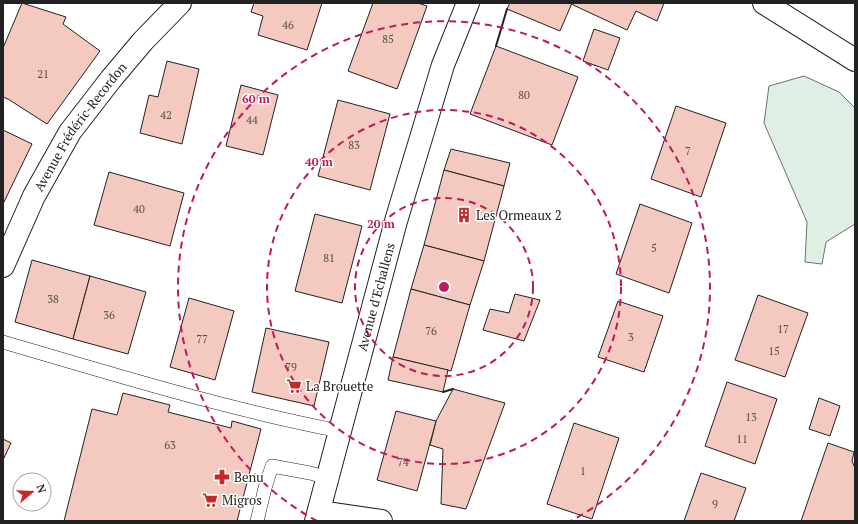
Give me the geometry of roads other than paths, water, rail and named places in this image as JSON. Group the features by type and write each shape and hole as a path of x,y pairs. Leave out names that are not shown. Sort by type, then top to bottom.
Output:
{"main road":[{"name":"Avenue Frédéric-Recordon","path":"3,266 34,196 70,132 143,41 180,3"},
{"name":"Avenue d'Echallens","path":"317,517 396,220 443,65 468,3"},
{"path":"764,3 855,60"},
{"path":"317,517 381,521"}],"lane":[{"path":"3,342 182,394 340,431"},
{"path":"257,521 272,466 328,478"}],"place":[{"name":"Les Ormeaux 2","path":"464,215"},
{"name":"La Brouette","path":"294,386"},
{"name":"Benu","path":"222,477"},
{"name":"Migros","path":"210,500"}]}
